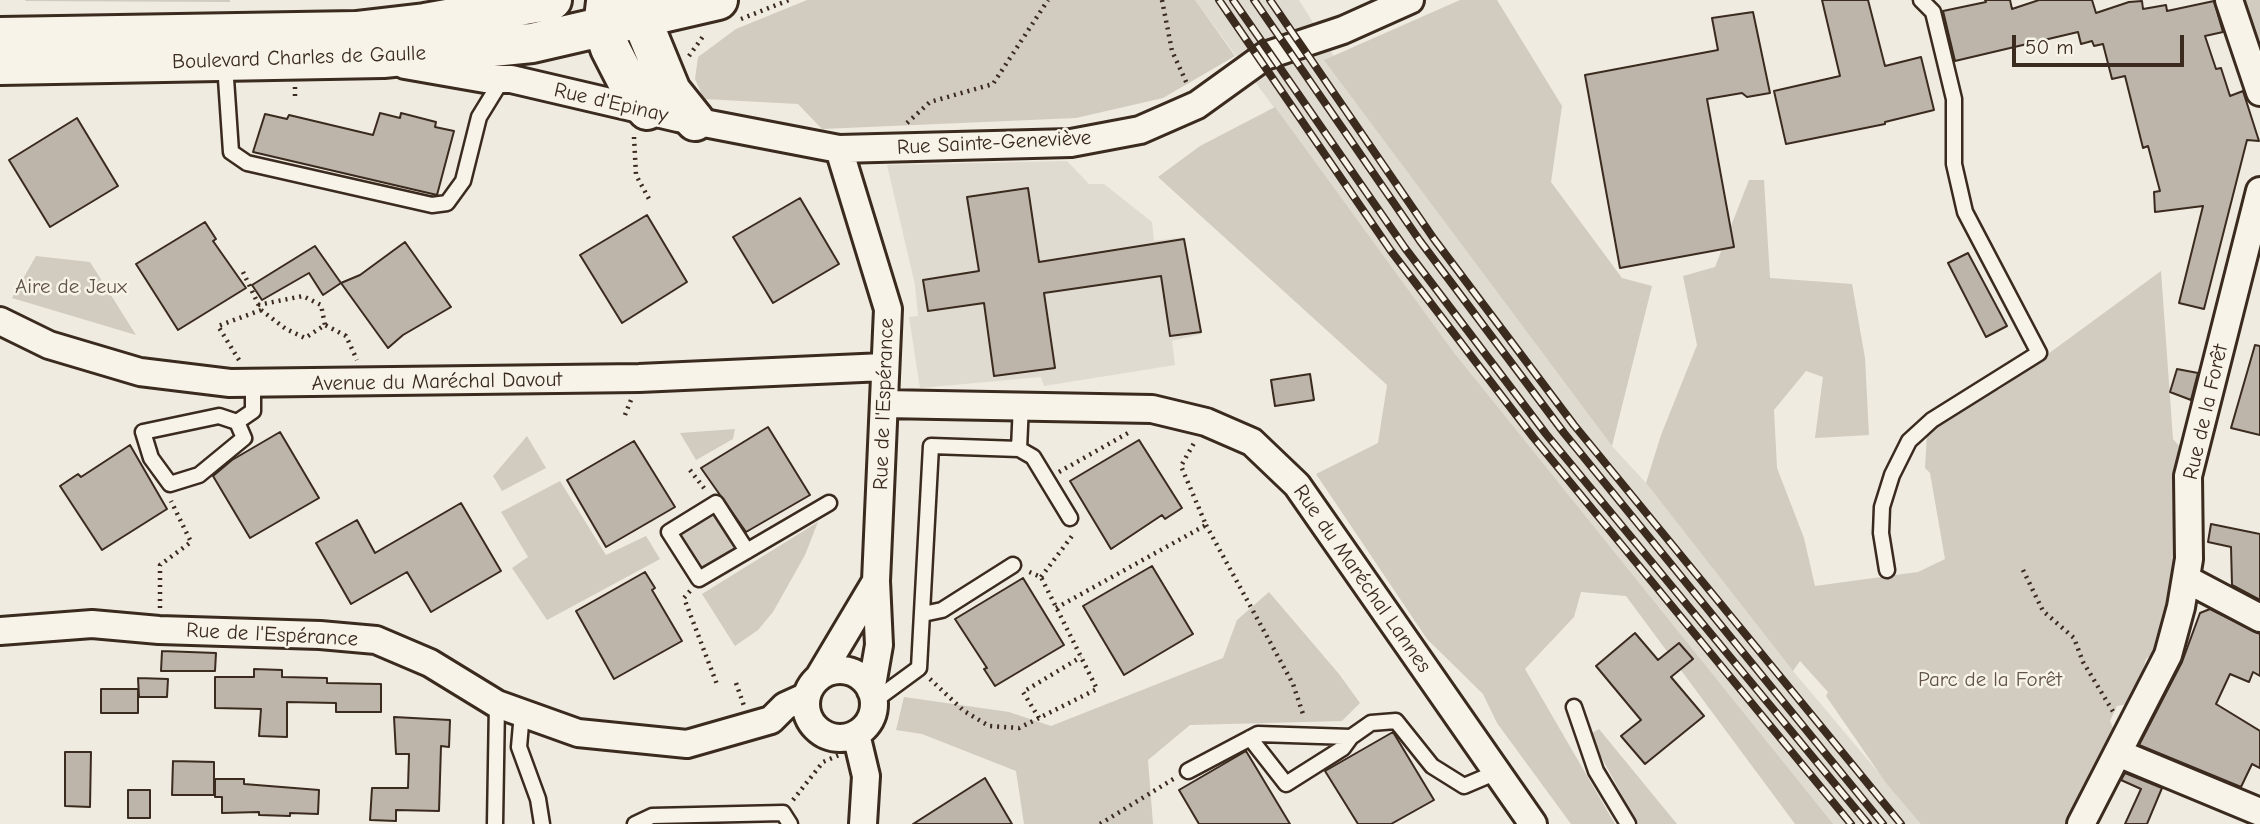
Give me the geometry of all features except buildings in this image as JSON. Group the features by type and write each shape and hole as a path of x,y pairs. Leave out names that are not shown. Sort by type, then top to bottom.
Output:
{"main road":[{"name":"Boulevard Charles de Gaulle","path":"0,37 356,31 492,6 552,0"},
{"name":"Boulevard Charles de Gaulle","path":"0,65 383,58 532,43 619,11 719,13"},
{"path":"619,11 610,48 626,79 695,121"},
{"path":"658,98 680,36 719,13"}],"street":[{"name":"Rue Sainte-Geneviève","path":"839,149 1071,144 1140,130 1197,104 1265,56 1343,30 1410,0"},
{"path":"2229,0 2260,92"},
{"name":"Rue d'Epinay","path":"383,58 433,71 485,79 503,78 658,98"},
{"name":"Rue d'Epinay","path":"695,121 839,149"},
{"name":"Rue de l'Espérance","path":"839,149 888,309 876,581 879,645 872,696"},
{"name":"Rue de la Forêt","path":"2081,824 2168,655 2188,580 2188,476 2255,235 2260,191"},
{"name":"Avenue du Maréchal Davout","path":"0,321 49,345 140,372 253,383 639,378 884,367"},
{"name":"Rue du Maréchal Lannes","path":"884,404 1152,408 1206,422 1252,442 1297,485 1533,824"},
{"path":"2188,580 2260,618"},
{"name":"Rue de l'Espérance","path":"0,632 92,624 159,630 320,635 376,640 430,663 510,709 578,733 687,744 771,719 813,686 876,581"},
{"path":"838,671 848,672 866,682 872,696 870,720 856,734 834,738 814,727 808,718 813,686 838,671"},
{"name":"Rue de l'Espérance","path":"771,719 814,727"},
{"path":"856,734 866,776 863,824"},
{"path":"2118,753 2260,811"}],"lane":[{"path":"1887,570 1881,533 1882,507 1892,475 1909,441 1932,420 2039,353 1965,212 1954,164 1954,99 1933,12 1921,0"},
{"path":"225,62 231,152 247,163 432,205 447,203 463,181 480,117 503,78"},
{"path":"237,422 253,411 253,383"},
{"path":"1019,449 1021,404"},
{"path":"219,415 237,422 244,438 199,475 170,484 151,458 143,432 219,415"},
{"path":"872,696 919,668 931,446 1019,449 1033,457 1070,518"},
{"path":"747,551 716,503 669,532 699,579 747,551 829,503"},
{"path":"923,614 942,610 1013,565"},
{"path":"1574,708 1596,771 1628,824"},
{"path":"495,824 510,709"},
{"path":"510,709 519,747 538,799 542,824"},
{"path":"1250,738 1286,784 1343,748 1351,737 1371,723 1396,721 1432,766 1464,786 1497,772"},
{"path":"1188,771 1258,734 1351,737"},
{"path":"635,824 652,816 786,818"}],"path":[{"path":"649,199 636,175 658,98 694,46 719,13 789,0"},
{"path":"897,148 898,131 930,102 993,84 1048,0"},
{"path":"1162,0 1172,51 1197,104"},
{"path":"243,272 260,308 286,329 305,338 325,326"},
{"path":"253,383 218,326 260,308 303,296 321,305 325,326"},
{"path":"325,326 346,336 368,383"},
{"path":"1046,479 1130,432 1135,408"},
{"path":"1206,422 1181,466 1206,525 1293,684 1310,735"},
{"path":"159,630 160,565 191,542 171,502"},
{"path":"1041,577 1072,536 1070,518"},
{"path":"1056,608 1206,525"},
{"path":"919,668 964,711 989,726 1019,728 1097,689 1041,577 1013,565"},
{"path":"2023,570 2043,611 2074,638 2083,662 2114,713 2133,723"},
{"path":"699,579 684,598 718,687"},
{"path":"1039,718 1023,692 1082,657"},
{"path":"786,818 823,762"},
{"path":"1100,824 1188,771"}],"shaded area":[{"path":"1195,0 1299,0 1394,153 1612,446 1646,483 1793,671 1922,824 1807,824 1455,354"},
{"path":"1067,161 1089,184 1104,184 1152,222 1154,241 1184,237 1202,334 1172,341 1175,365 1044,386 1041,377 920,388 909,317 918,316 915,285 887,165"}],"green space":[{"path":"26,0 230,2 25,1"},
{"path":"807,0 1195,0 1235,56 1163,98 1076,118 822,129 798,104 704,99 695,79 698,57 736,29"},
{"path":"1460,0 1497,0 1562,106 1551,182 1622,278 1652,286 1612,446 1324,60"},
{"path":"2244,0 2260,0 2260,60"},
{"path":"1275,107 1455,354 1833,824 1795,824 1626,596 1581,592 1574,617 1525,669 1615,824 1571,824 1497,723 1483,694 1427,639 1316,474 1378,443 1387,385 1158,177 1200,146"},
{"name":"Parc de la Forêt","path":"1749,180 1764,180 1770,278 1852,284 1865,358 1869,435 1815,438 1823,377 1806,371 1774,410 1777,468 1804,538 1815,586 1918,572 1945,559 1930,473 1925,468 1927,433 1954,414 1965,391 1999,390 2161,271 2173,439 2189,457 2176,573 2162,621 2161,647 2146,659 2133,703 2117,706 2110,721 2116,735 2070,824 1921,824 1886,783 1826,696 1828,692 1800,661 1793,671 1646,483 1661,435 1697,345 1683,276 1715,267"},
{"name":"Aire de Jeux","path":"36,256 90,262 136,335 12,298"},
{"path":"735,429 733,439 696,460 680,433"},
{"path":"527,436 546,468 502,491 493,476"},
{"path":"560,481 606,555 646,536 660,559 547,620 512,568 528,557 501,512"},
{"path":"714,509 741,550 700,574 674,533"},
{"path":"818,522 805,555 773,612 758,630 735,646 702,594"},
{"path":"1269,592 1339,674 1360,703 1342,721 1190,725 1148,760 1153,824 1024,824 1016,771 922,734 896,730 904,697 1009,712 1051,726 1223,658 1237,620"},
{"path":"1599,729 1677,824 1638,824 1589,735"}],"railway":[{"path":"1219,0 1391,251 1533,437 1851,824"},
{"path":"1233,0 1405,248 1546,434 1868,824"},
{"path":"1254,0 1420,241 1564,433 1883,824"},
{"path":"1270,0 1434,239 1574,425 1901,824"}]}
